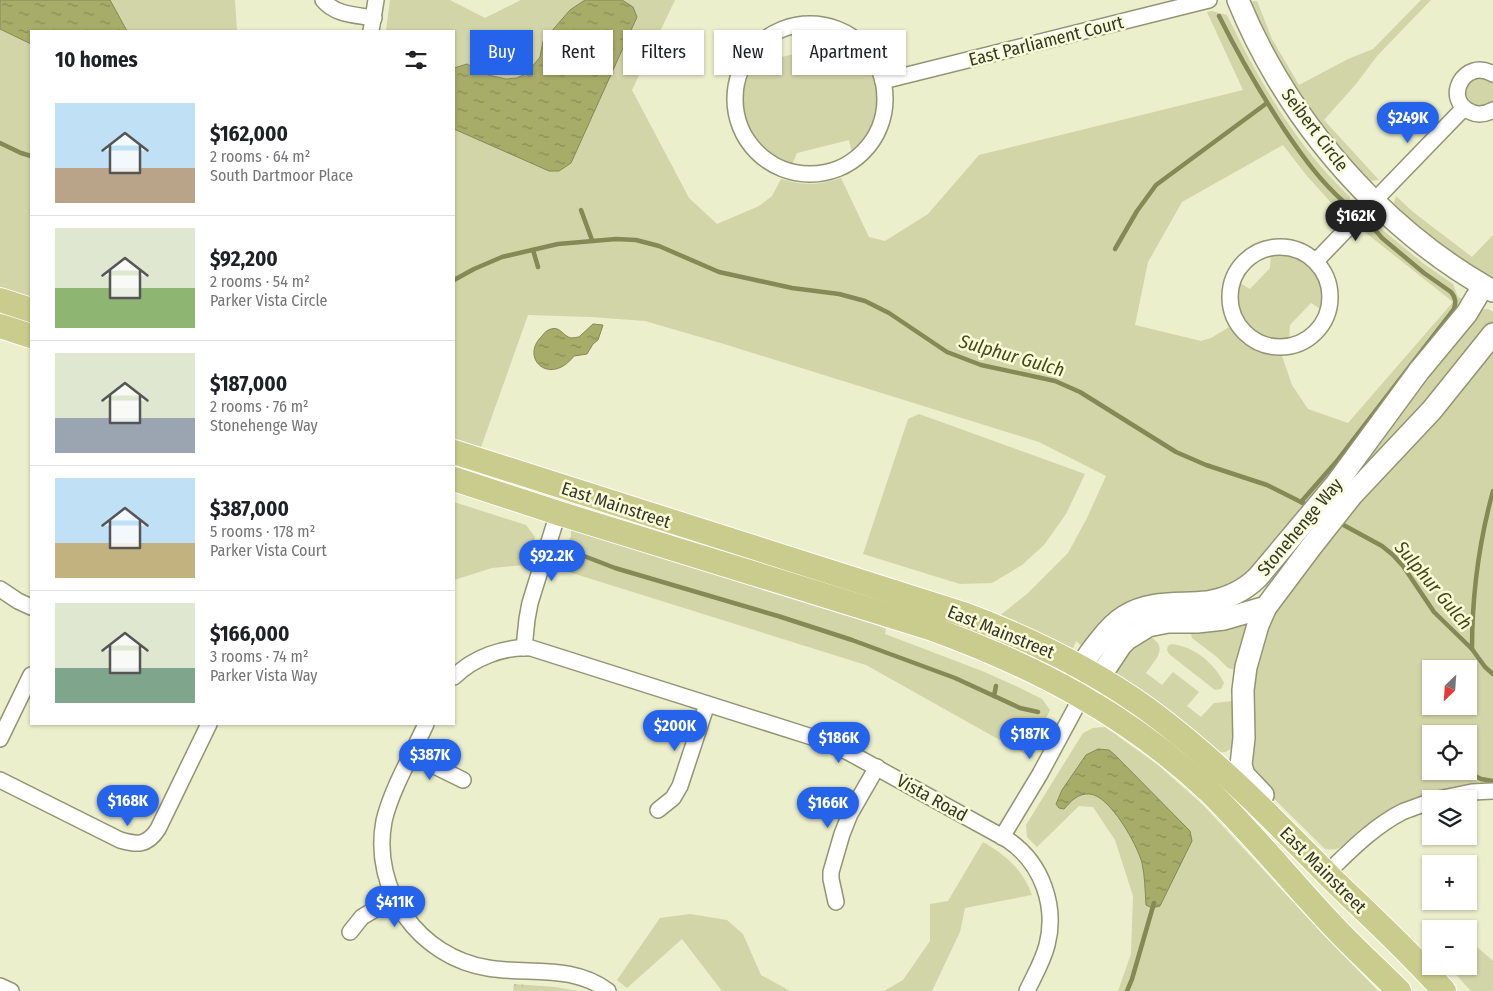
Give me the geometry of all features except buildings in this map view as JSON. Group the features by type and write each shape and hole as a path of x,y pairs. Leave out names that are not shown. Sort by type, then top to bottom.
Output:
{"main road":[{"path":"0,300 30,310"},
{"path":"0,326 30,336"},
{"name":"East Mainstreet","path":"455,452 966,615 1027,640 1091,673 1146,709 1189,742 1221,770 1284,830 1444,991"},
{"name":"East Mainstreet","path":"455,479 930,628 988,650 1082,696 1115,716 1178,764 1209,792 1337,930 1400,991"}],"street":[{"path":"323,0 337,11 372,25 376,0"},
{"name":"East Parliament Court","path":"883,81 1209,0"},
{"name":"Seibert Circle","path":"1238,0 1255,38 1273,71 1300,115 1337,162 1374,201 1430,249 1488,289"},
{"path":"815,24 832,27 848,34 862,44 873,58 883,81 885,108 877,135 866,150 853,162 828,173 809,175 791,172 766,160 752,148 742,132 736,115 735,88 743,64 759,44 773,34 789,27 815,24"},
{"path":"1493,74 1485,70 1474,70 1461,79 1458,86 1460,102 1464,108 1477,114 1485,114 1493,110"},
{"path":"1316,262 1464,108"},
{"path":"1284,246 1301,251 1316,262 1326,276 1330,302 1326,318 1316,332 1302,343 1285,347 1259,343 1245,333 1231,310 1229,293 1234,276 1244,261 1266,248 1284,246"},
{"name":"Stonehenge Way","path":"1091,673 1127,639 1148,626 1168,622 1197,622 1224,619 1266,607 1311,547 1344,490 1419,371 1488,289"},
{"name":"Stonehenge Way","path":"1002,837 1040,774 1082,696 1105,633 1125,615 1143,608 1222,599 1250,585 1294,534 1432,410 1493,334"},
{"path":"455,676 463,669 484,657 504,650 524,648 530,603 558,513"},
{"path":"0,589 30,607"},
{"path":"1266,607 1258,625 1246,667 1243,690 1244,738 1241,765 1244,775 1278,811 1284,830"},
{"name":"Vista Road","path":"524,648 540,651 815,738 877,767 1002,837 1022,851 1036,870 1043,883 1049,905 1050,927 1047,948 1027,991"},
{"path":"0,739 30,677"},
{"path":"658,810 673,798 680,786 707,704"},
{"path":"0,780 120,840 134,844 144,842 153,836 158,829 208,725"},
{"path":"426,725 391,799 383,830 384,861 394,898 400,908 418,933 452,957 485,968 578,976 608,991"},
{"path":"412,755 463,780"},
{"path":"836,902 831,879 842,834 850,814 877,767"},
{"path":"1477,792 1493,791"},
{"path":"1327,874 1360,841 1382,824 1403,812 1422,805"},
{"path":"350,932 362,916 394,898"},
{"path":"0,986 11,991"}],"green space":[{"path":"0,0 235,0 237,30 30,30 30,301 0,290"},
{"path":"390,0 450,0 485,18 521,0 675,0 661,30 623,30 623,75 639,75 632,90 689,198 717,224 759,206 772,196 781,179 811,184 841,178 869,237 885,241 928,214 979,155 1243,90 1207,12 1212,11 1227,15 1252,64 1280,112 1312,156 1350,197 1348,213 1344,217 1307,176 1283,145 1182,202 1148,262 1135,325 1201,341 1211,338 1229,327 1252,348 1265,354 1282,356 1292,385 1308,409 1348,423 1453,302 1361,229 1363,226 1379,227 1424,264 1453,284 1458,297 1465,300 1463,306 1249,578 1083,647 1076,641 1072,651 997,618 1028,593 1068,553 1087,518 1106,476 1039,442 645,321 528,315 480,450 455,439 455,30 386,30"},
{"path":"1421,0 1431,0 1377,56 1356,84 1324,120 1379,180 1371,181 1362,176 1298,96 1250,7 1253,1 1257,1 1272,39 1299,85 1348,59 1373,49"},
{"path":"792,54 792,75 876,75 880,96 878,118 875,129 859,152 852,153 849,140 797,153 791,167 785,166 770,157 752,140 746,129 740,108 741,88 745,75 782,75 782,57"},
{"path":"1476,76 1493,81 1493,104 1482,110 1465,101 1464,86"},
{"path":"1396,196 1413,212 1472,257 1493,235 1493,281 1450,254 1395,207"},
{"path":"1276,251 1294,254 1308,262 1319,275 1326,299 1322,310 1311,303 1290,325 1289,341 1284,342 1270,341 1252,333 1240,319 1236,302 1240,283 1250,289 1270,268 1271,253"},
{"path":"1485,309 1493,312 1493,326 1362,473 1358,471 1410,395 1478,311"},
{"path":"1493,346 1493,784 1442,790 1422,790 1422,797 1382,816 1348,843 1332,850 1325,849 1251,774 1249,692 1270,616 1311,557"},
{"path":"919,414 1085,474 1066,514 1044,545 1022,565 992,583 960,584 863,554 908,419"},
{"path":"455,502 526,525 535,537 533,547 524,565 492,568 455,580"},
{"path":"574,529 853,615 886,629 885,634 982,671 1042,699 1050,710 1041,729 1032,758 866,665 556,568 562,549 571,537 571,531"},
{"path":"1251,620 1235,670 1228,668 1192,638 1193,630"},
{"path":"1149,636 1155,640 1160,649 1159,654 1146,673 1162,685 1173,672 1199,692 1187,706 1201,717 1214,703 1233,701 1236,744 1230,750 1216,752 1116,676 1115,668 1119,656 1129,647"},
{"path":"1171,644 1188,648 1209,662 1224,683 1221,689 1215,690 1169,654 1167,650"},
{"path":"1105,727 1158,765 1203,805 1378,991 1118,991 1131,954 1133,896 1115,840 1093,807 1079,806 1037,847 1027,837 1026,825 1083,733 1093,728"},
{"path":"983,842 1013,864 1024,878 1032,895 965,908 960,932 932,991 884,991 903,980 930,941 930,904 948,901"},
{"path":"690,914 727,920 743,934 761,975 790,991 722,991 682,939 627,988 617,980 660,918"},
{"path":"1477,947 1493,961 1493,991 1471,991 1456,975 1477,975"},
{"path":"514,984 555,987 578,991 513,991"}],"water":[{"path":"0,0 110,0 126,30 30,30 30,44 0,29"},
{"path":"585,0 622,0 633,7 637,17 631,30 623,30 623,48 613,70 613,30 553,30 570,10"},
{"path":"543,41 543,75 611,75 571,163 559,171 549,171 455,129 455,68 467,64 470,66 470,75 488,75 506,79 517,78 523,75 533,75 533,66 540,57"},
{"path":"593,324 603,325 598,340 587,354 574,356 565,365 556,369 547,369 540,366 534,353 536,344 547,331 554,328 568,337 579,337"},
{"path":"1098,749 1109,750 1115,755 1190,831 1192,841 1160,906 1152,908 1146,905 1144,873 1135,844 1122,822 1106,803 1098,797 1086,794 1075,798 1064,809 1059,808 1056,804 1062,790 1086,755"}],"waterway":[{"path":"1219,16 1234,46 1286,132 1320,178 1344,202"},
{"path":"1115,249 1137,211 1156,185 1267,103"},
{"name":"Sulphur Gulch","path":"0,143 30,156"},
{"path":"581,210 592,240"},
{"path":"1301,502 1336,462 1454,309 1455,300 1451,292 1424,273 1376,231"},
{"name":"Sulphur Gulch","path":"455,279 502,257 558,244 616,239 636,240 659,246 719,272 792,288 839,294 865,301 889,313 947,352 981,365 1055,381 1080,392 1176,452 1206,465 1267,485 1309,506"},
{"path":"533,250 538,267"},
{"path":"1472,649 1477,569 1493,491"},
{"name":"Sulphur Gulch","path":"1338,522 1382,546 1393,555 1403,566 1434,612 1472,649 1485,667 1493,674"},
{"path":"572,555 584,556 615,568 852,640 955,678 1020,708 1038,712"},
{"path":"994,696 996,686"},
{"path":"1477,777 1493,781"},
{"path":"1127,991 1154,903"}]}
